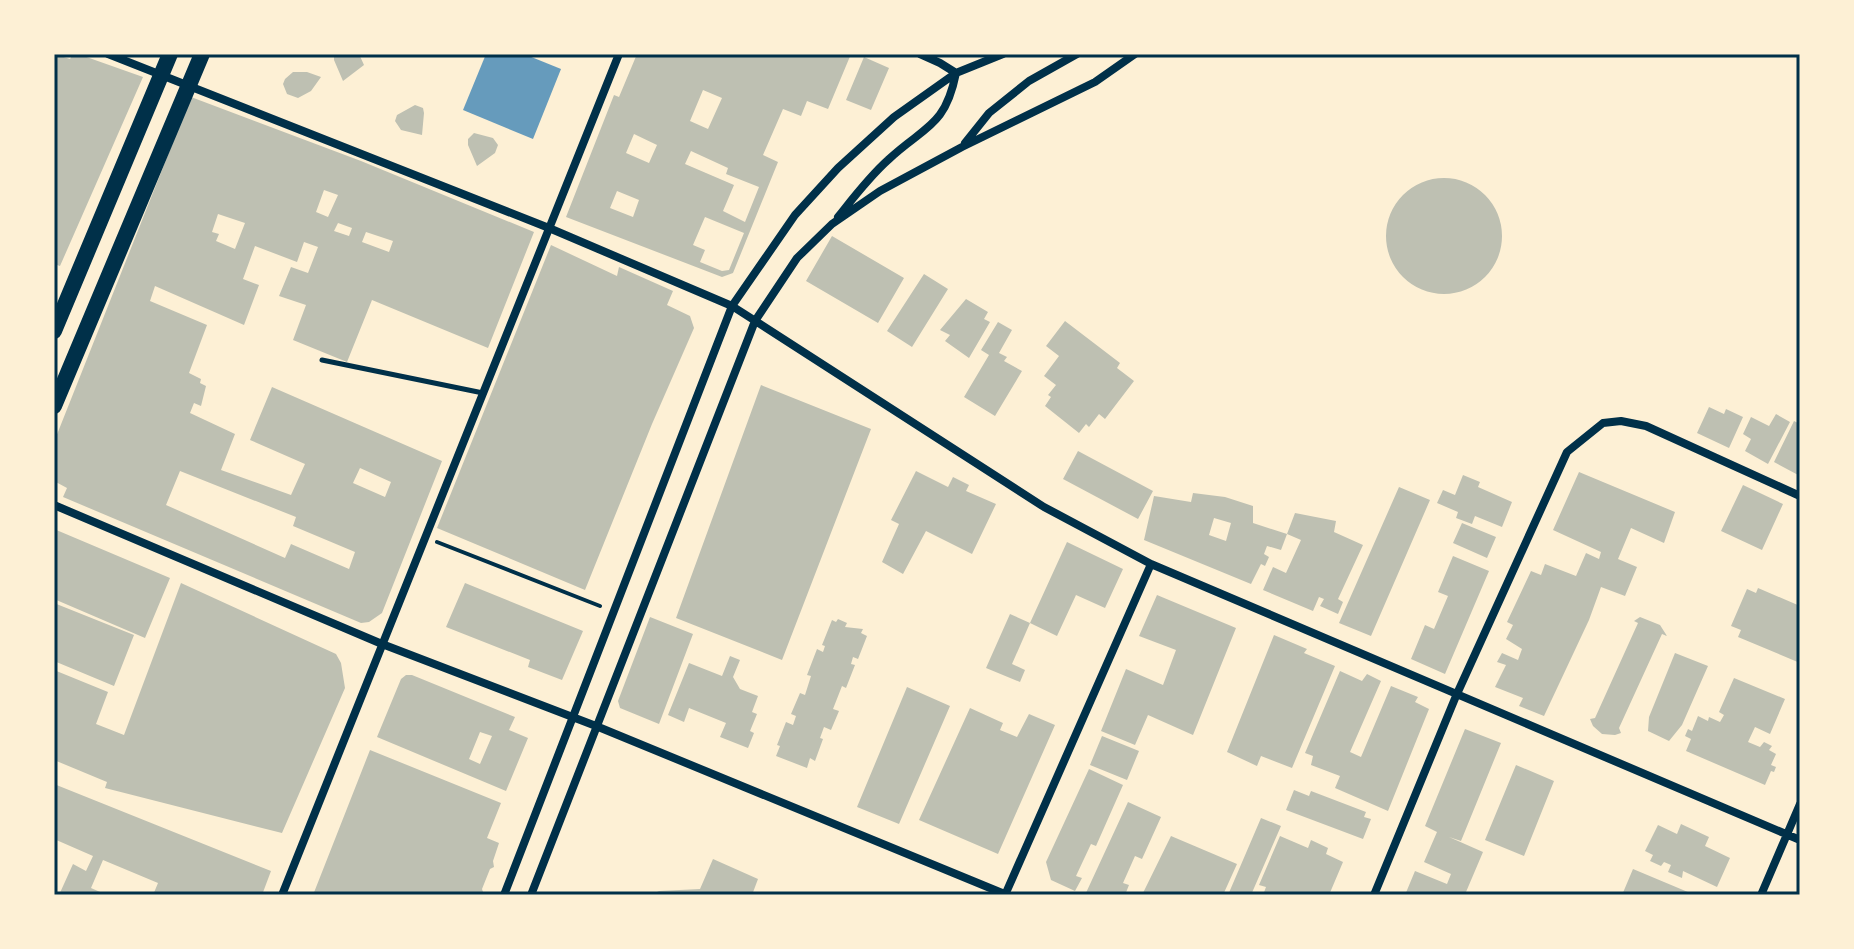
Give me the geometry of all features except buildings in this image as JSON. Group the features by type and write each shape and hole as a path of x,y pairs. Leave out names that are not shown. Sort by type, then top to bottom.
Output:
{"main road":[{"path":"54,331 170,54"},
{"path":"54,406 202,54"}],"street":[{"path":"108,54 549,228 732,306 1044,507 1151,564 1800,840"},
{"path":"282,895 619,54"},
{"path":"920,54 956,73"},
{"path":"504,895 732,306 795,215 838,168 894,117 956,73 1003,54"},
{"path":"962,147 989,113 1029,81 1077,54"},
{"path":"832,224 880,191 1095,82 1135,54"},
{"path":"531,895 755,321 797,258 832,224 868,179 938,117 949,99 956,73"},
{"path":"1374,895 1456,696 1567,452 1603,423 1621,421 1646,426 1800,496"},
{"path":"54,505 382,644 596,726 1006,895 1151,564"},
{"path":"1761,895 1800,804"}],"lane":[{"path":"322,360 483,393"}],"path":[{"path":"425,537 613,611"}],"water":[{"path":"486,54 524,54 561,69 533,139 463,110"}]}
